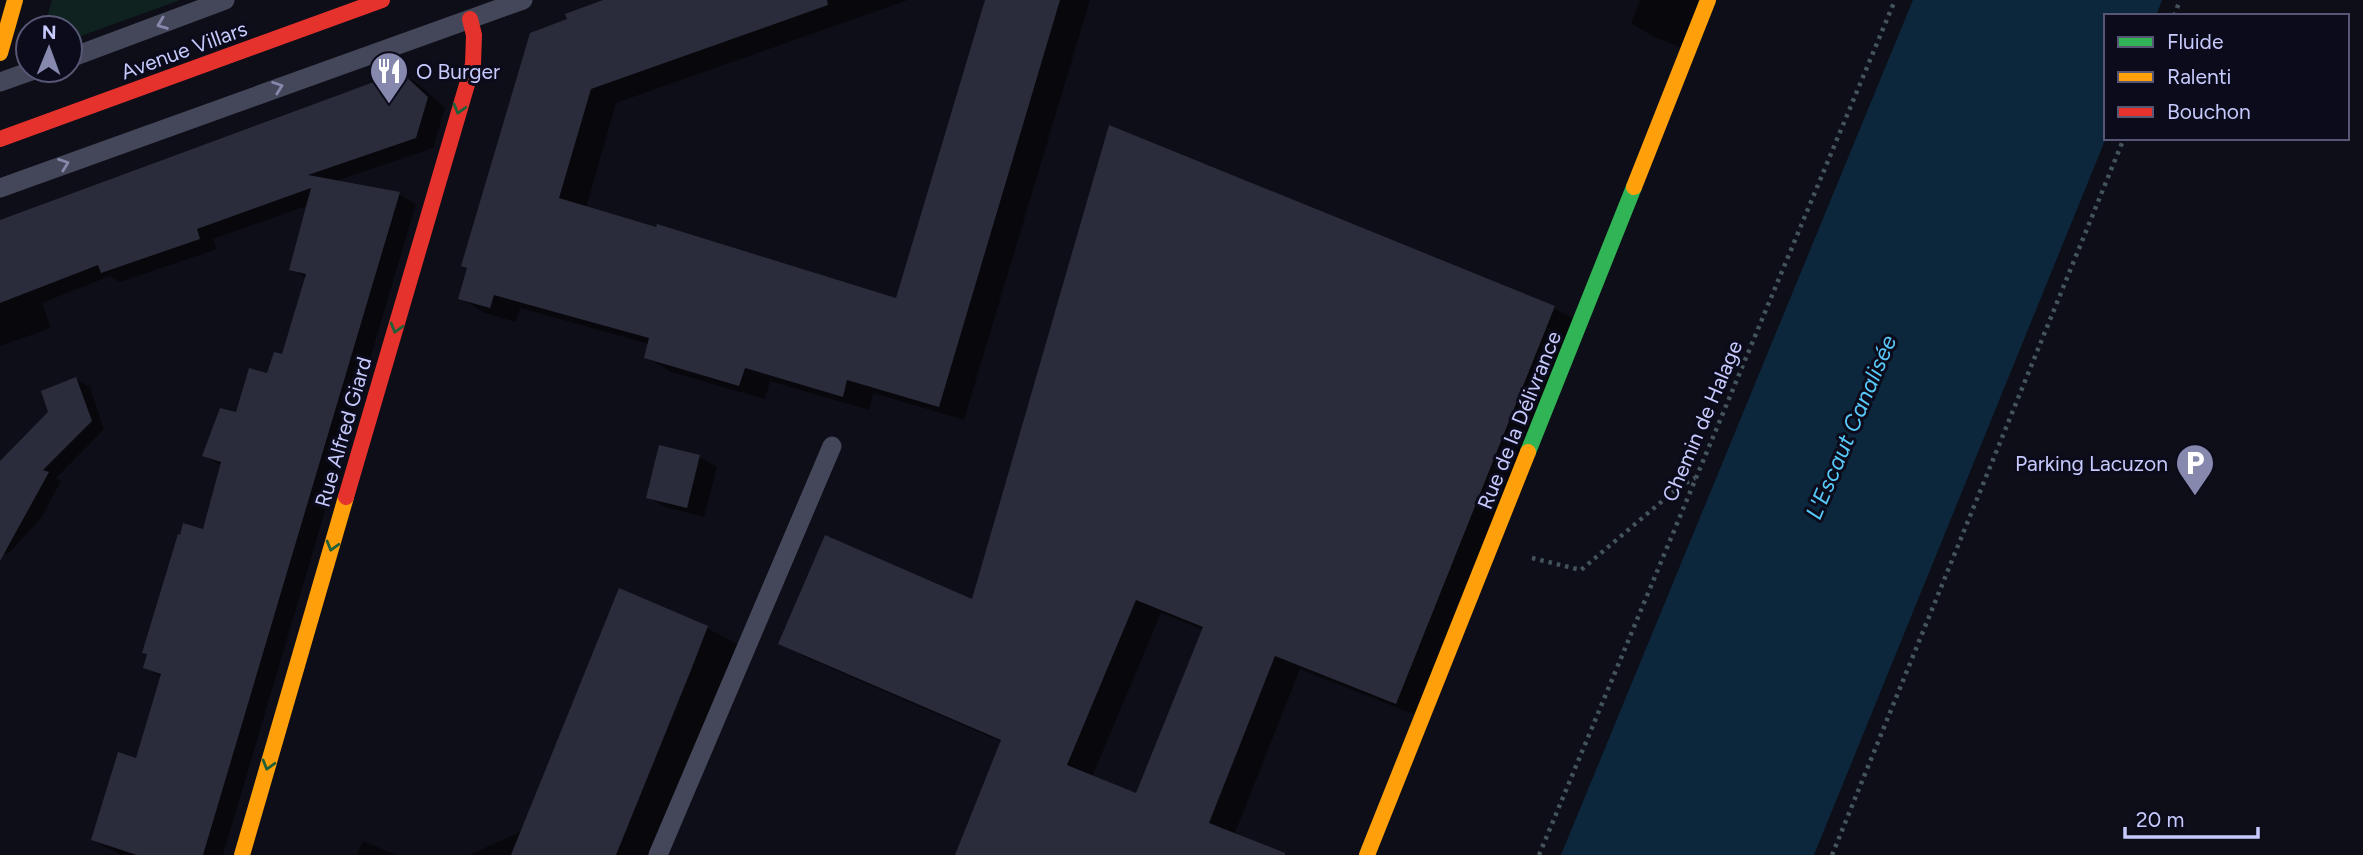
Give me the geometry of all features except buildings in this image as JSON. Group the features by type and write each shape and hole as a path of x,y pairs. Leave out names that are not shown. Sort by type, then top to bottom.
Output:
{"street":[{"path":"0,53 15,0"},
{"name":"Avenue Villars","path":"0,139 382,0"},
{"name":"Rue de la Délivrance","path":"1367,855 1708,0"},
{"name":"Rue Alfred Giard","path":"242,855 472,64 474,35 470,19"}],"lane":[{"path":"84,53 226,0"},
{"path":"0,188 523,0"},
{"path":"658,855 832,446"}],"path":[{"name":"Chemin de Halage","path":"1539,855 1895,0"},
{"path":"1832,855 2123,140"},
{"path":"1491,548 1581,570 1680,486 1695,477"}],"green space":[{"path":"52,0 180,0 84,35 84,14 48,14"}],"water":[{"name":"L'Escaut Canalisée","path":"1913,0 2162,0 2157,14 2104,14 2105,140 1814,855 1561,855"}],"traffic: fast":[{"path":"1528,452 1634,187"}],"traffic: slow":[{"path":"0,53 15,0"},
{"path":"1634,187 1708,0"},
{"path":"1367,855 1528,452"},
{"path":"242,855 346,497"}],"traffic: jam":[{"path":"0,139 382,0"},
{"path":"346,497 473,64 474,35 470,19"}],"place":[{"name":"O Burger","path":"389,105"},
{"name":"Parking Lacuzon","path":"2195,497"}]}
